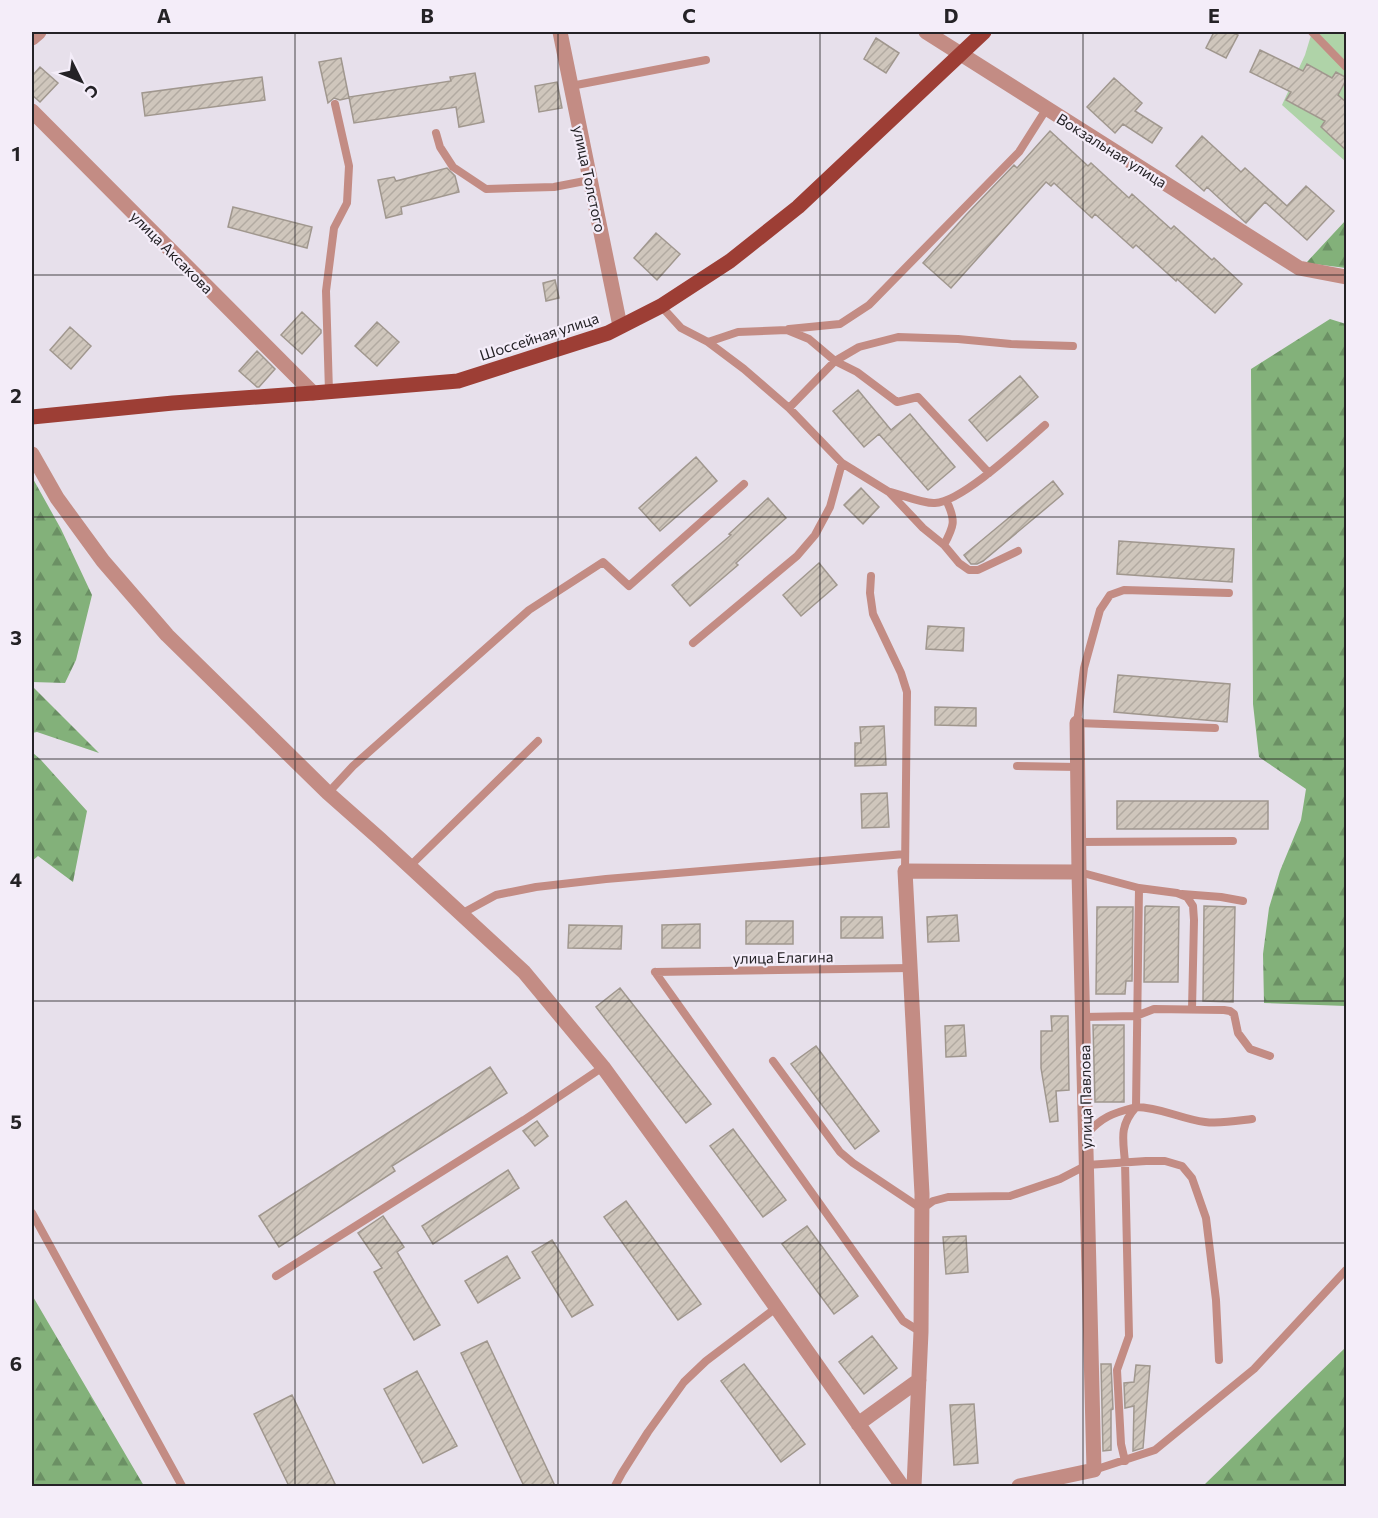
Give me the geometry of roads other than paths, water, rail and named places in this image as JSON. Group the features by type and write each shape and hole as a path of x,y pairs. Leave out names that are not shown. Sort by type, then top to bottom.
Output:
{"main road":[{"name":"Шоссейная улица","path":"32,417 162,404 458,381 608,333 661,306 730,261 798,207 984,32"}],"street":[{"path":"32,38 39,32"},
{"name":"улица Толстого","path":"560,32 620,326"},
{"name":"Вокзальная улица","path":"926,32 1299,268 1347,277"},
{"name":"улица Аксакова","path":"32,111 313,393"},
{"path":"32,454 57,498 103,561 167,634 328,793 524,972 603,1067 716,1222 902,1486"},
{"name":"улица Павлова","path":"1077,723 1094,1470"},
{"path":"914,1486 921,1332 922,1209 905,871 1079,872"},
{"path":"858,1424 919,1380"},
{"path":"1019,1486 1094,1470"}],"lane":[{"path":"1312,32 1347,67"},
{"path":"571,86 706,60"},
{"path":"330,392 326,291 334,228 347,203 349,166 335,104"},
{"path":"708,342 738,332 787,330 840,324 869,305 1018,152 1047,108"},
{"path":"436,133 440,147 453,167 486,189 554,187 590,180"},
{"path":"661,306 681,328 708,342 744,369 789,408 842,463 889,492 923,528 969,570 978,570 1018,551"},
{"path":"787,330 809,339 835,362 857,372 897,402 918,397 989,473"},
{"path":"789,408 835,362 859,347 898,337 1073,346"},
{"path":"889,492 933,504 947,502 989,473 1045,425"},
{"path":"693,644 797,556 815,535 830,507 842,463"},
{"path":"328,793 353,766 529,610 603,561 629,586 744,484"},
{"path":"944,545 953,528 953,514 947,502"},
{"path":"872,576 870,593 873,614 901,673 907,692 905,871"},
{"path":"1215,728 1077,723 1084,668 1100,610 1110,595 1124,590 1229,593"},
{"path":"410,866 538,741"},
{"path":"1017,766 1078,767"},
{"path":"1080,842 1233,841"},
{"path":"461,914 496,895 537,887 905,854"},
{"path":"1079,872 1138,888 1243,901"},
{"path":"1125,1461 1121,1444 1118,1370 1129,1336 1125,1162 1122,1134 1125,1121 1136,1107 1138,888"},
{"path":"1180,894 1187,897 1193,906 1192,1009"},
{"name":"улица Елагина","path":"910,968 656,972 903,1321 921,1332"},
{"path":"1083,1017 1136,1016 1154,1009 1230,1011 1234,1014 1238,1033 1250,1049 1270,1056"},
{"path":"772,1061 840,1152 922,1209 933,1201 948,1197 1010,1196 1060,1179 1087,1166 1165,1161 1182,1166 1192,1178 1206,1218 1216,1300 1219,1360"},
{"path":"276,1276 524,1120 603,1067"},
{"path":"1086,1135 1096,1123 1108,1116 1136,1107 1154,1108 1216,1123 1252,1119"},
{"path":"32,1214 182,1486"},
{"path":"1094,1470 1155,1450 1254,1369 1347,1270"},
{"path":"615,1486 648,1432 684,1382 706,1361 776,1308"}]}
